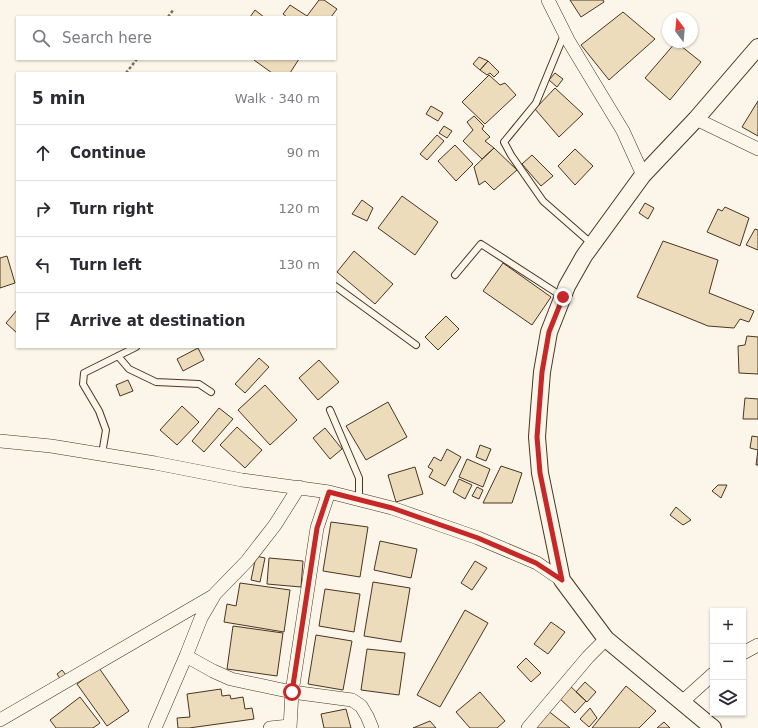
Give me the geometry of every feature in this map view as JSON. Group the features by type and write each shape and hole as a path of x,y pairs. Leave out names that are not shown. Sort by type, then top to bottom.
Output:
{"street":[{"path":"548,0 564,34 623,131 643,175"},
{"path":"562,580 540,473 537,437 542,372 549,332 563,297 580,262 592,244 643,175 696,120 758,47"},
{"path":"696,120 758,149"},
{"path":"0,441 51,446 155,463 242,480 329,492 392,508 478,538 536,563 562,580 606,639 713,728"},
{"path":"155,728 186,656 200,618 215,594 247,561 275,525 299,487"},
{"path":"270,728 289,727 292,692 317,528 329,492"},
{"path":"0,720 215,594"},
{"path":"528,728 606,639"},
{"path":"746,651 758,645"},
{"path":"186,656 213,672 231,679 292,692 352,700 361,706 372,728"},
{"path":"682,702 710,677"}],"lane":[{"path":"564,34 536,103 504,142 511,155 543,201 592,244"},
{"path":"455,275 481,244 563,297"},
{"path":"336,287 416,345"},
{"path":"102,454 106,430 99,411 83,384 84,373 134,348"},
{"path":"118,356 129,369 156,382 199,384 211,392"},
{"path":"330,410 359,478 359,500"}],"path":[{"path":"169,16 174,9"},
{"path":"127,72 136,60"}],"building":[{"path":"319,0 324,0 337,9 332,16 307,16"},
{"path":"570,0 603,0 604,2 581,17"},
{"path":"290,5 307,16 286,16 283,14"},
{"path":"255,10 263,16 251,16"},
{"path":"623,12 655,39 609,80 581,45"},
{"path":"671,48 684,48 701,62 670,100 645,78"},
{"path":"479,57 488,61 480,70 473,64"},
{"path":"254,60 298,60 291,72 271,72"},
{"path":"488,61 499,72 494,77 490,73 487,75 480,70"},
{"path":"555,73 563,79 557,87 549,80"},
{"path":"489,75 500,85 505,83 516,95 485,124 462,102"},
{"path":"555,88 583,114 559,137 535,109"},
{"path":"758,101 758,136 742,127"},
{"path":"431,106 443,113 438,121 426,114"},
{"path":"474,116 484,126 482,129 490,137 485,141 494,148 482,159 463,141 473,130 467,122"},
{"path":"444,126 452,131 447,138 439,133"},
{"path":"437,135 444,141 427,160 420,154"},
{"path":"455,145 473,164 456,181 438,161"},
{"path":"494,148 517,170 494,190 485,181 479,185 474,167"},
{"path":"575,149 593,166 575,185 558,166"},
{"path":"532,155 553,176 541,186 522,164"},
{"path":"402,196 438,222 415,255 378,228"},
{"path":"362,200 373,208 367,221 352,214"},
{"path":"645,203 654,208 648,219 639,213"},
{"path":"725,207 749,218 740,246 707,232 718,209 722,211"},
{"path":"755,229 758,230 758,250 746,245"},
{"path":"663,241 718,260 709,293 754,311 749,322 740,319 734,328 708,326 637,297"},
{"path":"354,251 393,284 375,304 337,272"},
{"path":"7,256 15,283 0,288 0,258"},
{"path":"503,263 551,297 532,325 483,291"},
{"path":"16,311 16,332 6,323"},
{"path":"446,316 459,329 438,350 425,337"},
{"path":"747,336 758,337 758,374 739,373 738,346 745,345"},
{"path":"198,348 204,360 183,371 177,359"},
{"path":"259,358 269,367 245,393 235,384"},
{"path":"319,360 339,382 318,400 299,378"},
{"path":"128,380 133,391 120,396 116,385"},
{"path":"265,385 297,420 270,445 238,410"},
{"path":"745,398 758,399 758,419 743,419"},
{"path":"388,402 407,437 366,460 346,426"},
{"path":"182,406 199,422 177,445 160,430"},
{"path":"219,408 233,419 204,452 192,441"},
{"path":"237,427 262,450 245,468 220,445"},
{"path":"325,428 342,449 330,459 313,438"},
{"path":"752,436 758,437 758,450 750,448"},
{"path":"480,445 491,449 486,461 476,457"},
{"path":"447,449 461,457 445,486 429,477 433,470 428,467 434,457 441,461"},
{"path":"758,450 758,465 756,465"},
{"path":"467,459 490,469 483,487 459,477"},
{"path":"501,466 522,473 512,503 483,503"},
{"path":"415,467 423,494 396,502 388,475"},
{"path":"459,479 472,485 465,499 453,492"},
{"path":"718,485 727,485 721,498 712,491"},
{"path":"477,487 483,490 479,499 472,496"},
{"path":"676,507 691,520 683,525 670,515"},
{"path":"331,522 368,527 360,577 323,571"},
{"path":"380,541 417,549 411,578 374,570"},
{"path":"256,556 265,558 260,582 251,580"},
{"path":"269,558 303,561 301,587 267,584"},
{"path":"475,561 487,568 472,590 461,583"},
{"path":"373,582 410,588 401,642 364,636"},
{"path":"240,583 290,590 284,632 224,622 227,604 236,606"},
{"path":"325,589 360,594 354,632 319,626"},
{"path":"465,610 488,623 440,707 417,695"},
{"path":"551,622 565,632 548,654 534,644"},
{"path":"233,626 283,633 277,676 227,669"},
{"path":"316,635 352,641 343,690 308,684"},
{"path":"367,649 405,653 399,695 361,690"},
{"path":"526,658 541,673 531,682 517,667"},
{"path":"99,668 129,711 107,726 77,684"},
{"path":"62,670 66,675 61,680 57,674"},
{"path":"585,682 596,692 587,702 576,692"},
{"path":"569,685 586,701 575,713 558,697"},
{"path":"626,686 656,711 639,728 592,728"},
{"path":"221,689 222,696 230,695 231,699 243,697 245,709 252,708 254,719 189,728 178,728 177,718 190,717 187,694"},
{"path":"480,692 505,721 497,728 470,728 456,712"},
{"path":"80,697 100,723 93,728 56,728 50,720"},
{"path":"590,708 597,718 589,727 580,719"},
{"path":"346,709 351,728 324,728 321,714"},
{"path":"547,710 570,728 533,728"},
{"path":"430,721 436,728 413,728"},
{"path":"664,722 670,728 657,728"}],"route":[{"path":"292,692 317,528 329,492 392,508 478,538 536,563 562,580 540,473 537,437 542,372 549,332 563,297"}]}
